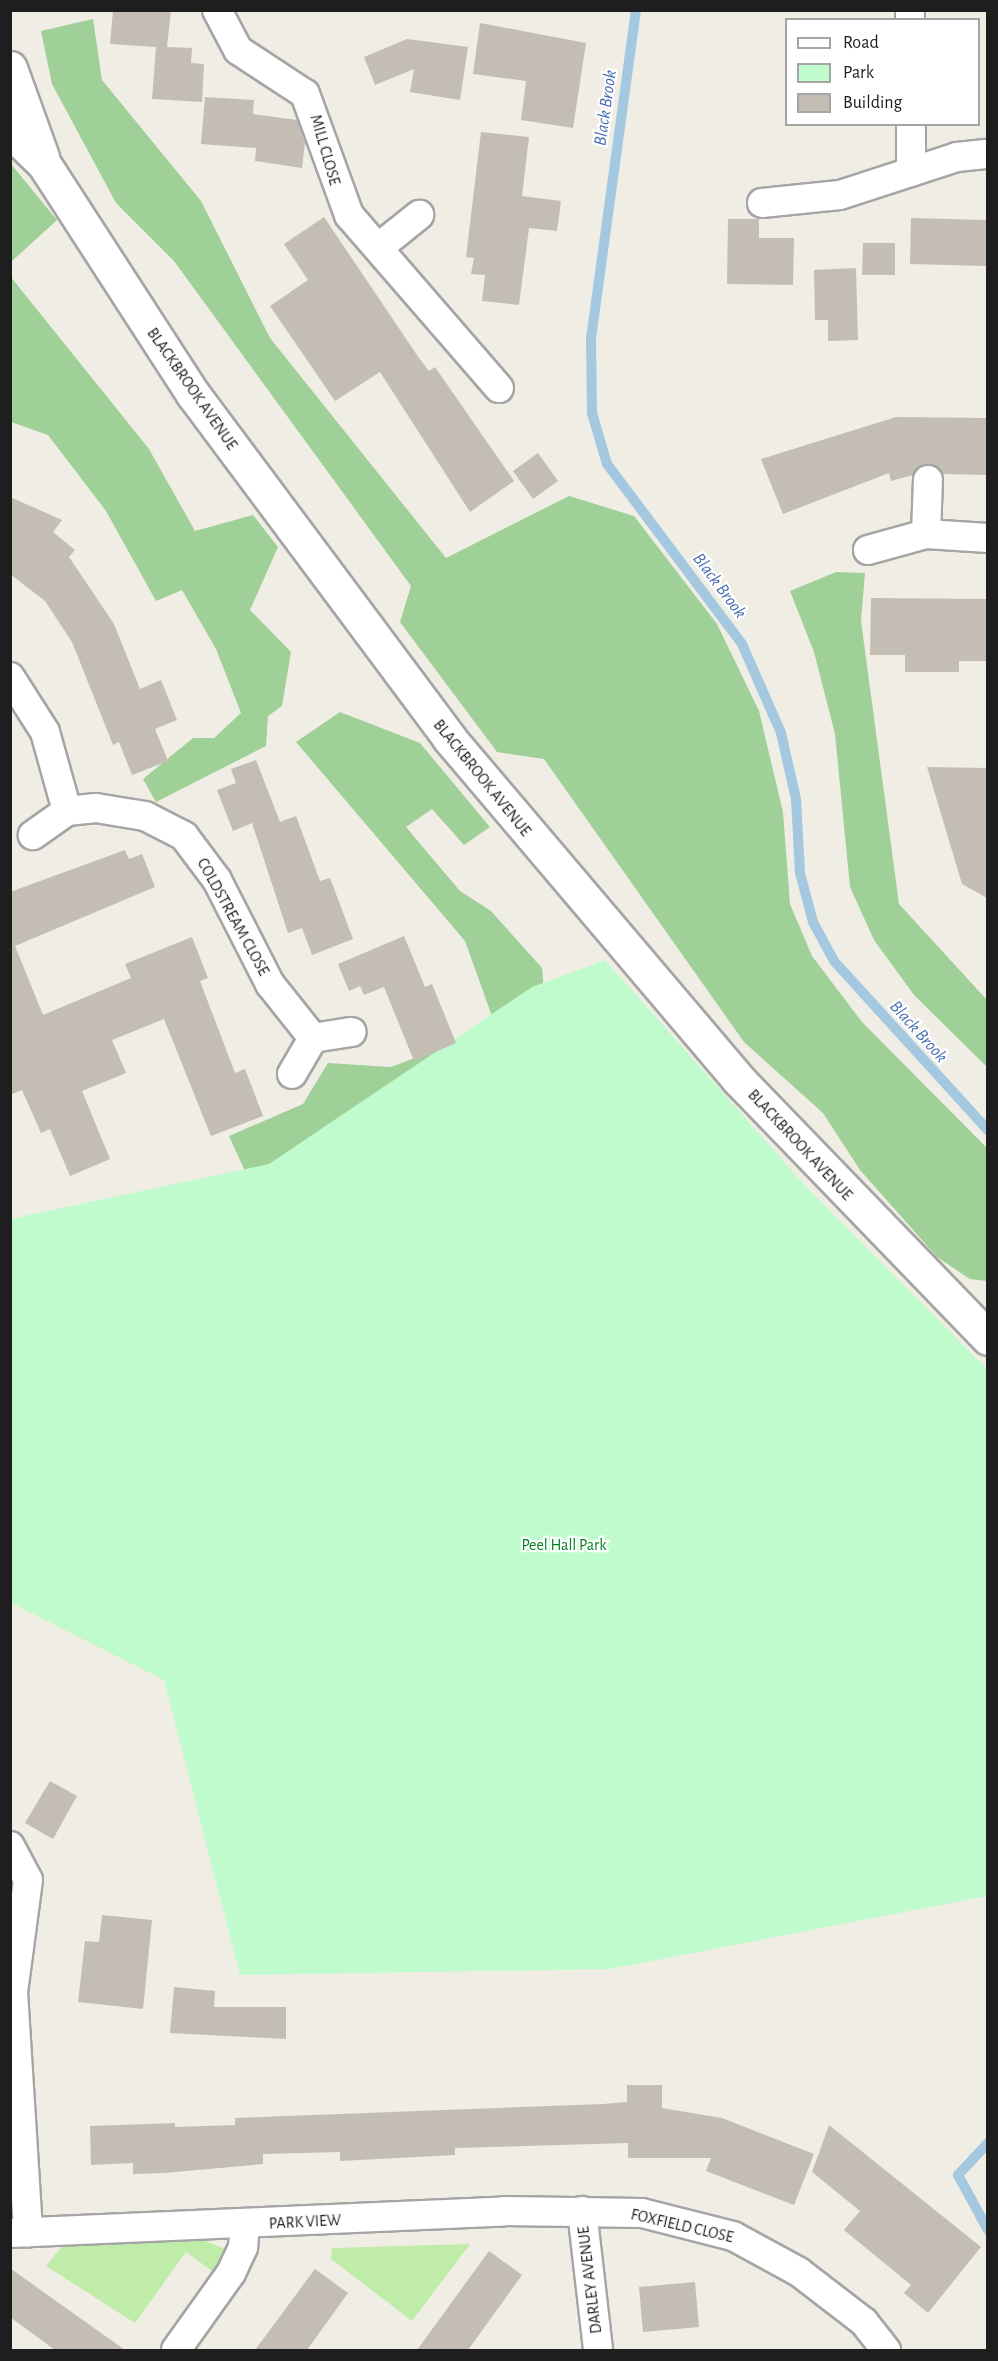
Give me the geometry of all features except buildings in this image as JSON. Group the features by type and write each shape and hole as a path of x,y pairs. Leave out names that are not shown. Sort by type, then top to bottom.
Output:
{"street":[{"name":"MILL CLOSE","path":"217,10 238,50 305,93 341,201 378,248 499,388"},
{"name":"BLACKBROOK AVENUE","path":"10,68 44,164"},
{"path":"911,126 911,172"},
{"name":"BLACKBROOK AVENUE","path":"10,131 44,164 200,403 449,738 738,1079 987,1338"},
{"path":"762,202 840,195 911,172 987,154"},
{"path":"378,248 419,215"},
{"path":"926,534 928,480"},
{"path":"868,550 926,534 987,538"},
{"path":"10,677 45,732 67,810 33,835"},
{"name":"COLDSTREAM CLOSE","path":"67,810 96,808 145,816 184,836 217,880 270,984 313,1038"},
{"path":"292,1074 313,1038 352,1032"},
{"path":"10,1846 28,1880 13,1992 19,2233"},
{"name":"PARK VIEW","path":"19,2233 582,2211"},
{"name":"DARLEY AVENUE","path":"582,2211 598,2350"},
{"name":"FOXFIELD CLOSE","path":"582,2211 642,2213 733,2236 799,2272 864,2322 886,2350"},
{"path":"176,2350 235,2266 245,2225"}],"green space":[{"path":"93,19 102,80 201,201 270,338 446,558 569,496 634,516 717,624 759,711 783,812 790,904 812,956 862,1022 987,1148 987,1281 970,1279 937,1257 860,1170 823,1113 744,1042 544,759 497,752 400,622 411,586 174,261 116,203 52,84 41,31"},
{"path":"11,164 57,220 11,262"},
{"path":"10,276 149,449 195,531 253,515 278,547 250,610 291,652 282,706 268,716 266,746 156,802 143,779 193,738 214,738 241,713 216,649 182,590 156,601 106,511 48,435 11,422"},
{"path":"836,572 865,573 861,621 899,904 987,1000 987,1067 914,995 874,940 850,887 835,734 814,652 790,591"},
{"path":"340,712 420,743 490,827 464,845 432,809 406,827 460,891 491,911 542,968 545,1004 267,1219 229,1136 303,1104 328,1063 391,1067 472,1036 493,1019 465,941 296,742"},
{"name":"Peel Hall Park","path":"605,960 810,1191 987,1369 987,1896 610,1969 240,1975 164,1680 11,1603 10,1219 269,1164 532,987"},
{"path":"203,2240 225,2249 216,2274 186,2252 135,2323 46,2266 63,2245"},
{"path":"470,2244 412,2321 331,2259 332,2248"}],"waterway":[{"name":"Black Brook","path":"636,10 591,339 592,413 607,464 742,644 781,733 796,799 800,873 813,922 834,961 988,1130"},
{"name":"Black Brook","path":"988,2143 958,2175 988,2230"}]}
